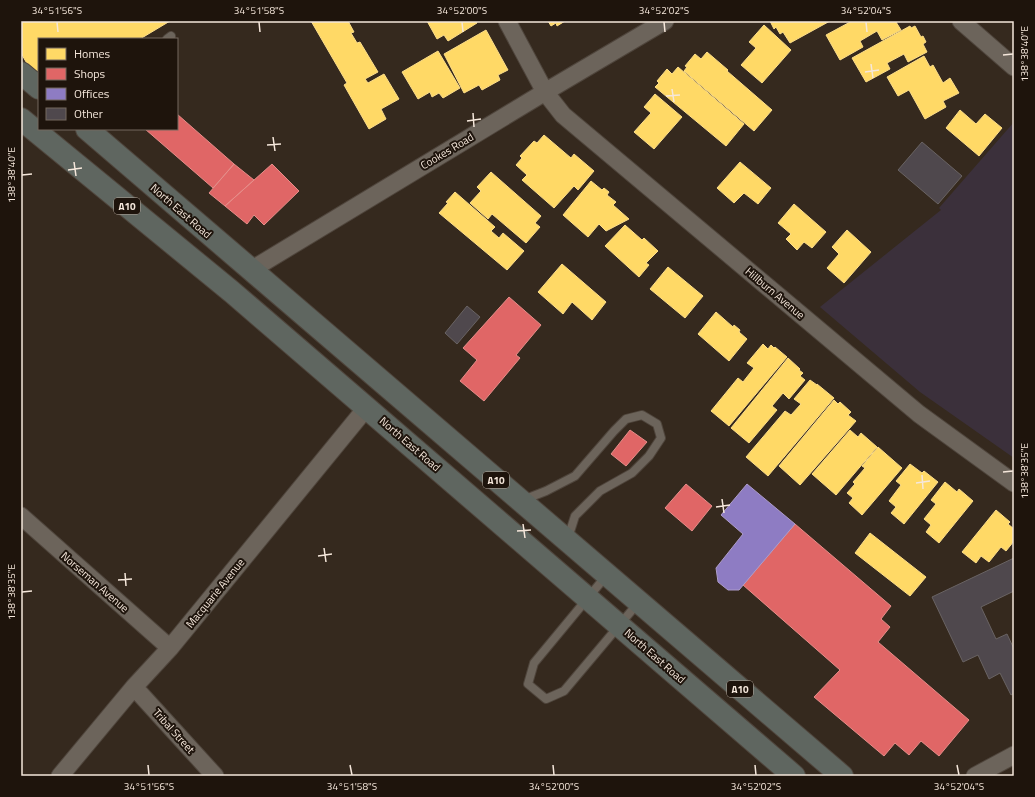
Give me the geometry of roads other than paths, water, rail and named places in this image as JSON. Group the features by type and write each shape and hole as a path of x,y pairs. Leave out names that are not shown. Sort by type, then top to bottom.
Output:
{"highway":[{"path":"21,73 38,87"},
{"name":"North East Road","path":"21,119 232,292 794,776"},
{"name":"North East Road","path":"88,130 842,776"},
{"path":"232,292 251,270"},
{"path":"367,407 385,385"}],"street":[{"name":"Hillburn Avenue","path":"508,21 545,92 563,115 919,414 1014,483"},
{"name":"Cookes Road","path":"251,270 665,21"},
{"path":"961,21 1014,67"},
{"name":"Macquarie Avenue","path":"60,776 134,687 170,648 367,407"},
{"name":"Norseman Avenue","path":"21,516 170,648"},
{"name":"Tribal Street","path":"134,687 215,776"},
{"path":"975,776 1014,755"}],"lane":[{"path":"520,501 546,491 575,476 626,419 642,415 657,424 661,438 649,456 632,473 600,491 575,516 567,541"},
{"path":"607,575 534,663 528,684 546,700 564,691 638,602"}]}
